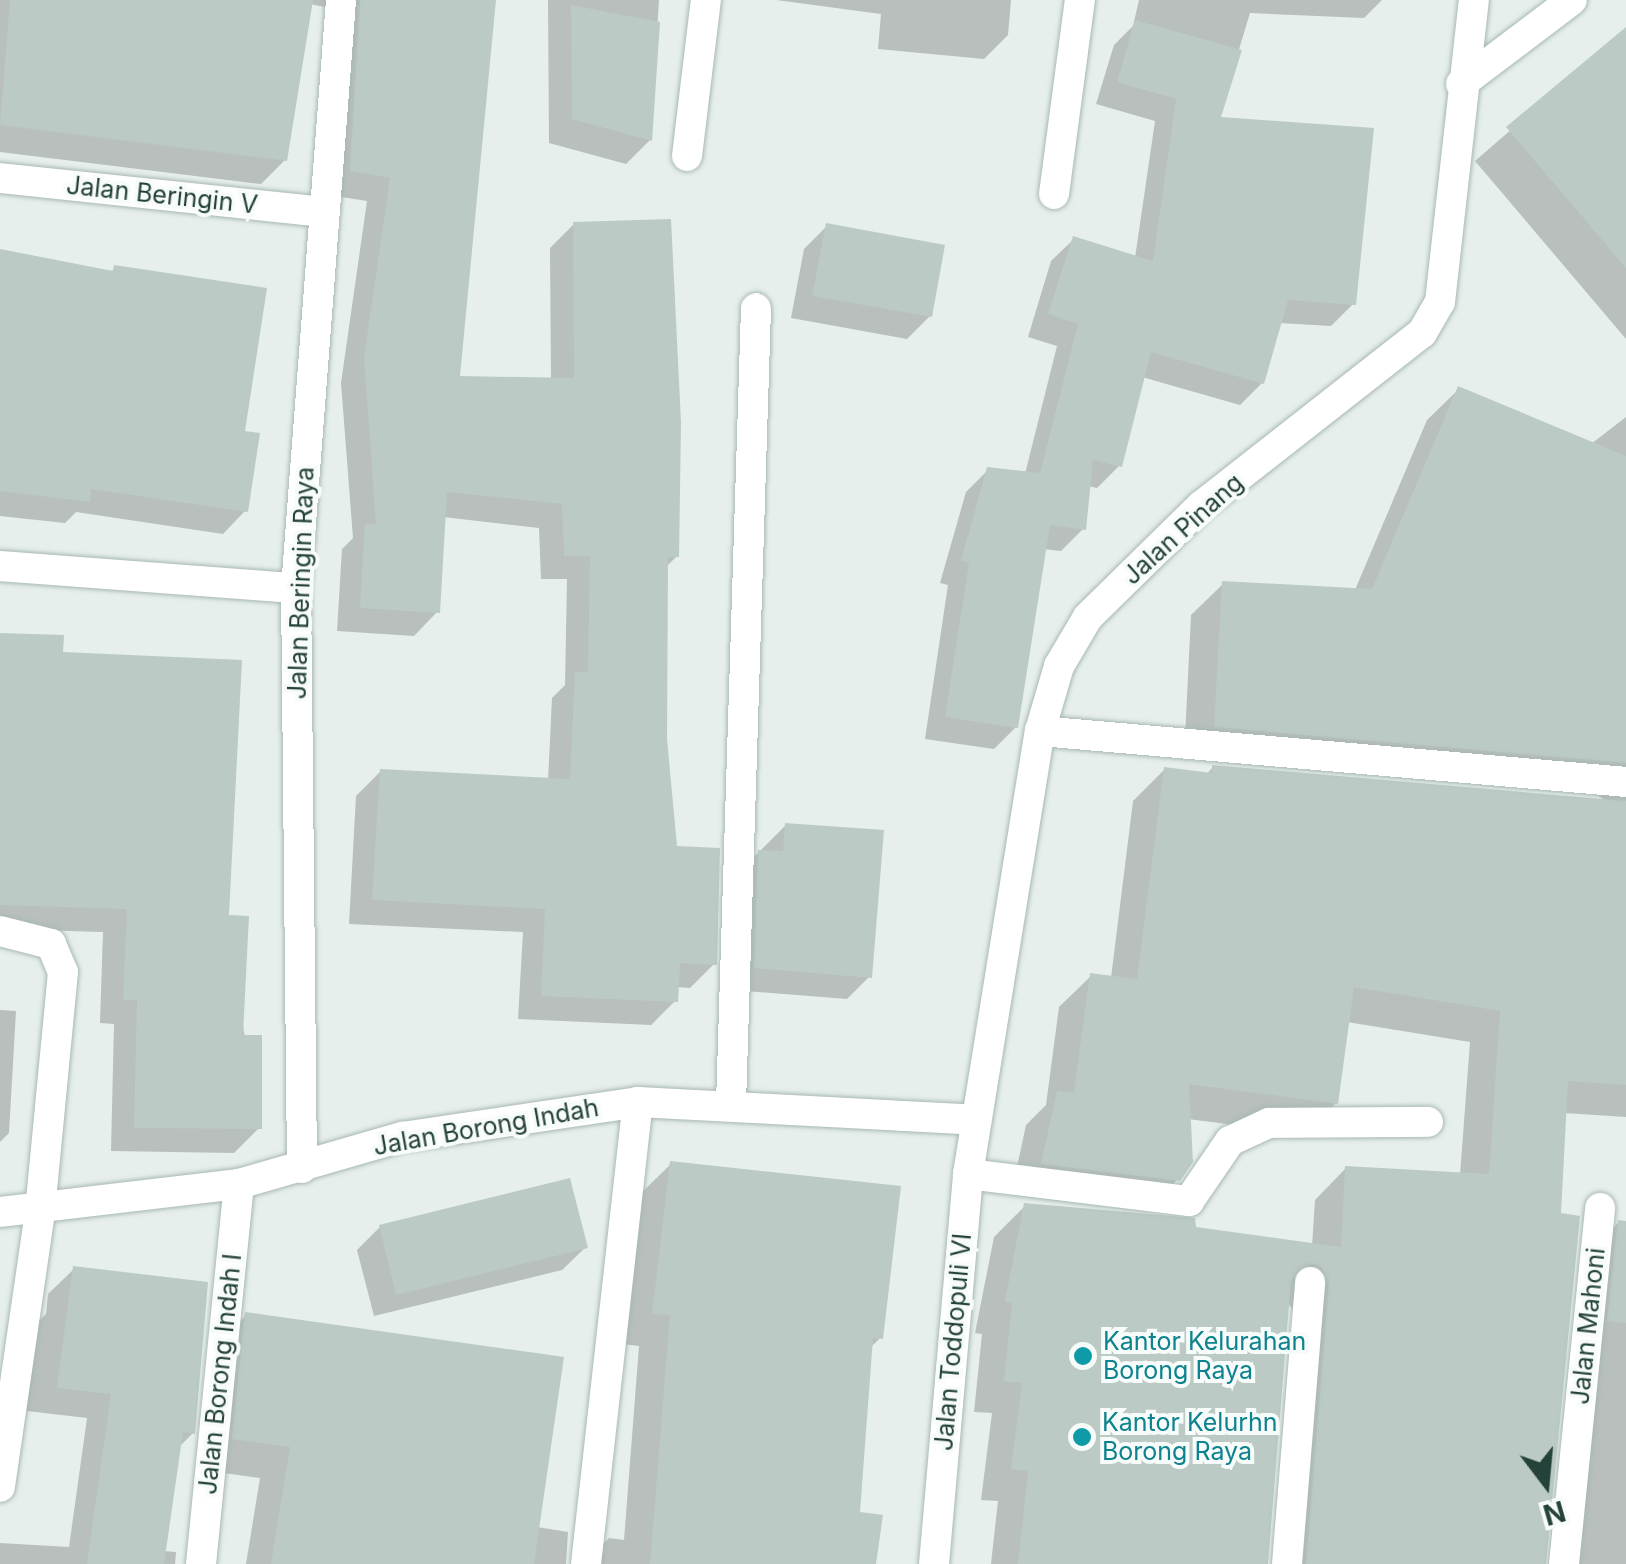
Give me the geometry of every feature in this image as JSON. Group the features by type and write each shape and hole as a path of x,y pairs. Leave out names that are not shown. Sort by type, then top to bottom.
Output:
{"street":[{"name":"Jalan Beringin Raya","path":"302,1168 296,588 340,0"},
{"path":"687,156 706,0"},
{"path":"1054,194 1080,0"},
{"name":"Jalan Pinang","path":"977,1120 1040,731 1059,666 1088,617 1202,506 1422,334 1440,302 1461,84 1474,0"},
{"path":"1461,84 1572,0"},
{"name":"Jalan Beringin V","path":"0,178 323,212"},
{"path":"732,1104 756,308"},
{"path":"0,566 296,588"},
{"path":"1040,731 1626,782"},
{"path":"0,930 51,944 63,972 40,1212 0,1487"},
{"path":"586,1564 638,1102"},
{"name":"Jalan Borong Indah","path":"0,1212 40,1212 239,1184 402,1137 638,1102 977,1120"},
{"name":"Jalan Toddopuli VI","path":"934,1564 968,1174 977,1120"},
{"path":"968,1174 1189,1201 1230,1141 1269,1123 1428,1122"},
{"name":"Jalan Borong Indah I","path":"201,1564 239,1184"},
{"name":"Jalan Mahoni","path":"1564,1564 1600,1208"},
{"path":"1287,1564 1310,1282"}],"building":[{"path":"10,0 313,0 287,161 0,125"},
{"path":"360,0 496,0 460,376 574,378 573,222 671,219 681,422 679,557 668,557 667,739 677,846 720,848 717,965 680,963 678,1002 541,996 545,909 372,900 380,769 570,779 575,672 588,672 590,556 564,556 562,504 447,492 440,613 360,608 365,523 376,524 364,357 390,178 350,171"},
{"path":"571,5 660,22 652,141 572,119"},
{"path":"1135,20 1242,50 1221,117 1374,128 1356,305 1288,300 1264,384 1151,352 1122,467 1093,460 1086,530 1050,525 1018,728 945,717 969,563 961,561 987,467 1040,473 1078,324 1048,314 1073,236 1153,261 1176,99 1117,82"},
{"path":"1626,27 1626,268 1506,127"},
{"path":"826,223 945,245 932,317 812,296"},
{"path":"0,249 113,271 114,265 267,288 245,431 260,433 248,512 91,489 90,502 0,491"},
{"path":"1458,386 1626,456 1626,763 1214,727 1222,581 1372,589"},
{"path":"0,633 64,635 63,652 242,660 229,915 249,916 243,1035 262,1035 262,1129 134,1128 137,1000 123,1000 127,909 0,905"},
{"path":"1212,765 1626,801 1626,1085 1568,1081 1561,1213 1580,1216 1546,1564 1306,1564 1329,1284 1321,1267 1311,1263 1291,1280 1268,1564 1018,1564 1028,1471 1011,1469 1022,1383 1004,1381 1012,1303 1005,1302 1024,1203 1195,1218 1196,1227 1341,1247 1345,1166 1489,1174 1500,1011 1354,987 1338,1104 1189,1084 1193,1162 1180,1181 1041,1164 1057,1091 1074,1092 1090,973 1137,979 1164,767 1212,773"},
{"path":"785,823 884,830 872,978 754,968 758,850 783,851"},
{"path":"670,1161 901,1186 883,1339 873,1338 860,1512 883,1515 876,1564 650,1564 670,1315 652,1314"},
{"path":"570,1178 588,1248 396,1295 379,1225"},
{"path":"1618,1220 1626,1221 1626,1323 1607,1321"},
{"path":"73,1266 208,1282 195,1434 183,1432 164,1564 87,1564 111,1394 57,1388"},
{"path":"245,1312 564,1357 534,1564 271,1564 290,1447 232,1439"}],"place":[{"name":"Kantor Kelurahan Borong Raya","path":"1083,1356"},
{"name":"Kantor Kelurhn Borong Raya","path":"1082,1437"}]}
